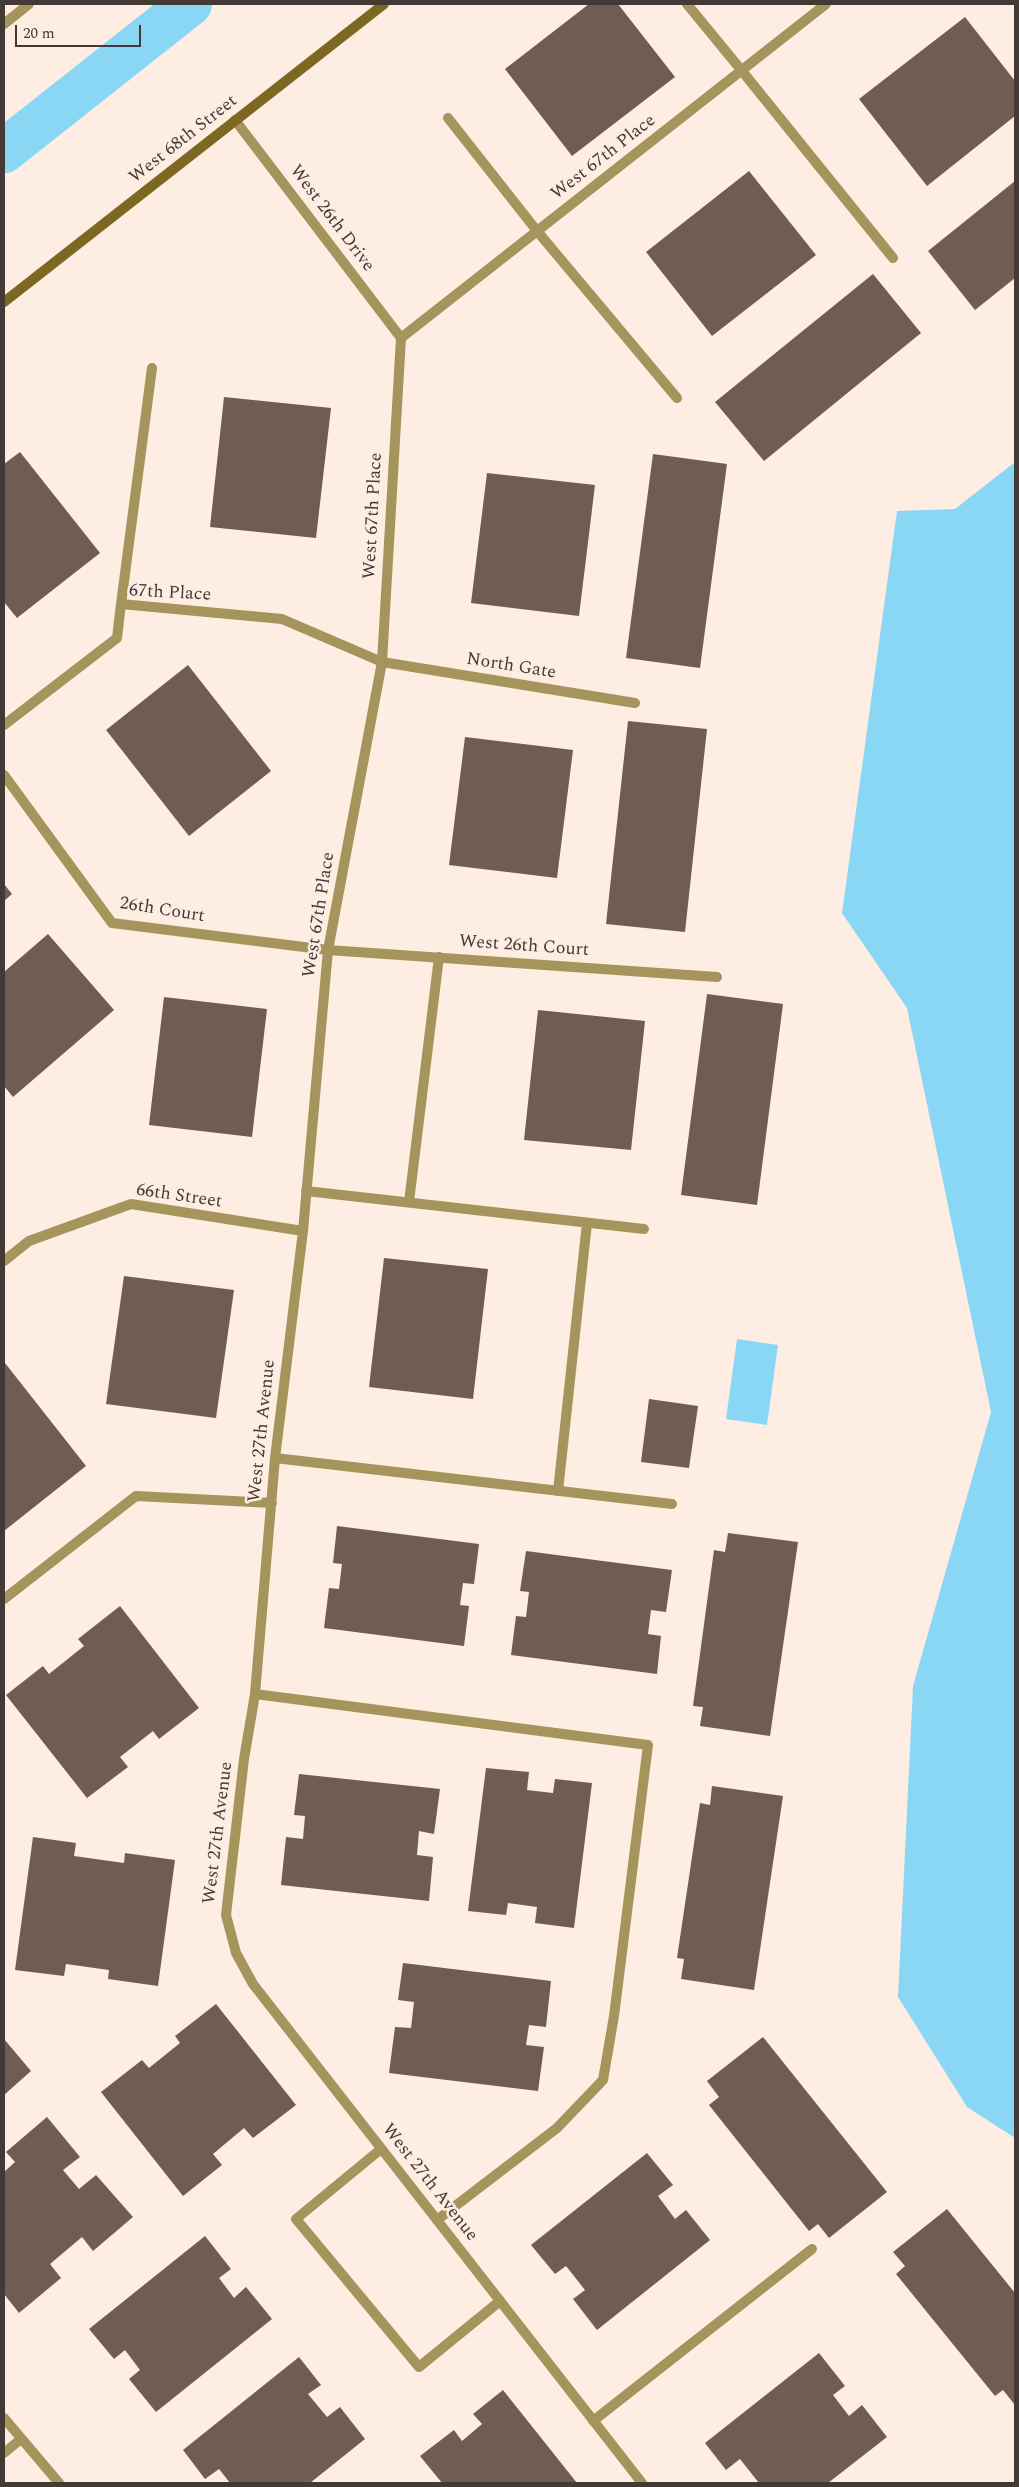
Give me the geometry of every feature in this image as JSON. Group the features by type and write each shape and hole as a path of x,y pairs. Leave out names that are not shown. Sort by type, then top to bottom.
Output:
{"main road":[{"name":"West 68th Street","path":"4,302 384,4"}],"street":[{"path":"4,24 29,4"},
{"path":"687,4 893,258"},
{"name":"West 67th Place","path":"302,1231 328,950 382,662 401,338 826,4"},
{"path":"448,118 537,231 677,398"},
{"name":"West 26th Drive","path":"235,120 401,338"},
{"path":"121,604 152,368"},
{"name":"67th Place","path":"4,725 117,638 121,604 282,619 382,662"},
{"name":"North Gate","path":"382,662 635,703"},
{"name":"26th Court","path":"4,775 112,923 328,950"},
{"name":"West 26th Court","path":"328,950 717,977"},
{"path":"409,1202 439,957"},
{"path":"306,1191 644,1229"},
{"name":"66th Street","path":"4,1261 29,1241 131,1204 302,1231"},
{"path":"558,1491 586,1222"},
{"name":"West 27th Avenue","path":"302,1231 275,1458 255,1694 244,1759 226,1915 236,1953 253,1984 642,2483"},
{"path":"275,1458 672,1504"},
{"path":"4,1599 136,1496 272,1503"},
{"path":"255,1694 648,1745 614,2016 604,2080 557,2128 437,2220"},
{"path":"381,2149 296,2219 419,2367 500,2301"},
{"path":"593,2421 812,2249"},
{"path":"4,2418 59,2483"},
{"path":"4,2453 20,2438"}],"water":[{"path":"1015,462 1015,2138 967,2107 898,1997 913,1686 991,1412 907,1008 842,913 897,511 955,509"},
{"path":"737,1339 778,1345 767,1425 726,1419"}],"building":[{"path":"589,4 618,4 675,77 572,156 505,69"},
{"path":"965,17 1015,81 1015,116 927,186 859,99"},
{"path":"749,171 816,255 712,336 646,252"},
{"path":"1015,181 1015,278 975,310 928,251"},
{"path":"873,274 921,333 764,461 715,402"},
{"path":"224,397 331,408 316,538 210,527"},
{"path":"20,452 100,553 17,618 4,602 4,464"},
{"path":"653,454 727,464 700,668 626,658"},
{"path":"487,473 595,485 579,616 471,603"},
{"path":"188,665 271,771 189,836 106,730"},
{"path":"628,721 707,729 685,932 606,924"},
{"path":"465,737 573,750 557,878 449,865"},
{"path":"4,884 12,894 4,901"},
{"path":"48,934 114,1010 13,1097 4,1086 4,972"},
{"path":"707,994 783,1004 757,1205 681,1195"},
{"path":"164,997 267,1009 252,1137 149,1125"},
{"path":"538,1010 645,1021 631,1150 524,1140"},
{"path":"384,1258 488,1269 473,1399 369,1387"},
{"path":"124,1276 234,1290 216,1418 106,1404"},
{"path":"4,1364 86,1466 4,1531"},
{"path":"649,1399 698,1406 689,1468 641,1462"},
{"path":"337,1526 479,1544 474,1584 463,1583 460,1605 469,1606 464,1646 324,1628 329,1588 339,1589 342,1564 333,1563"},
{"path":"728,1533 798,1542 770,1736 700,1726 703,1707 693,1706 714,1550 725,1552"},
{"path":"526,1551 672,1570 666,1612 651,1610 648,1634 661,1636 657,1674 511,1655 516,1616 526,1617 529,1592 520,1591"},
{"path":"120,1606 199,1708 159,1739 153,1731 120,1757 128,1767 87,1798 6,1695 43,1666 49,1674 84,1646 78,1639"},
{"path":"486,1768 529,1772 527,1790 553,1793 555,1779 592,1783 574,1928 535,1923 537,1907 508,1903 506,1915 468,1911"},
{"path":"299,1774 440,1789 434,1834 419,1831 417,1855 433,1857 429,1901 281,1885 286,1837 303,1839 305,1816 294,1815"},
{"path":"712,1786 783,1796 754,1990 681,1979 684,1959 677,1958 700,1803 710,1805"},
{"path":"33,1837 76,1843 74,1856 124,1863 125,1853 175,1860 158,1986 108,1979 109,1970 66,1964 64,1976 15,1970"},
{"path":"403,1963 551,1981 546,2027 529,2025 526,2045 544,2047 538,2091 389,2073 395,2027 411,2028 414,2002 398,2000"},
{"path":"216,2004 296,2105 253,2138 244,2128 213,2154 222,2165 183,2196 101,2092 142,2060 149,2068 180,2043 175,2036"},
{"path":"763,2037 887,2192 829,2238 818,2224 809,2231 709,2105 719,2097 707,2081"},
{"path":"4,2039 31,2071 4,2095"},
{"path":"47,2117 80,2157 63,2170 79,2189 96,2175 133,2217 93,2251 82,2237 50,2264 61,2278 19,2313 4,2294 4,2172 15,2162 6,2152"},
{"path":"647,2153 673,2185 658,2196 675,2219 686,2210 710,2240 597,2330 573,2299 585,2290 566,2266 555,2274 531,2245"},
{"path":"947,2209 1015,2293 1015,2405 1003,2390 995,2396 896,2274 905,2266 893,2252"},
{"path":"205,2236 231,2269 219,2278 234,2298 246,2287 272,2319 156,2412 129,2379 140,2370 125,2350 114,2359 89,2329"},
{"path":"819,2353 845,2386 833,2395 849,2416 862,2405 887,2437 828,2483 759,2483 740,2459 726,2470 705,2443"},
{"path":"299,2357 321,2385 308,2394 327,2417 340,2407 365,2439 310,2483 230,2483 219,2469 205,2479 183,2450"},
{"path":"503,2390 577,2483 442,2483 420,2456 454,2430 462,2441 482,2424 473,2414"}],"waterway":[{"path":"4,151 190,4"}]}
